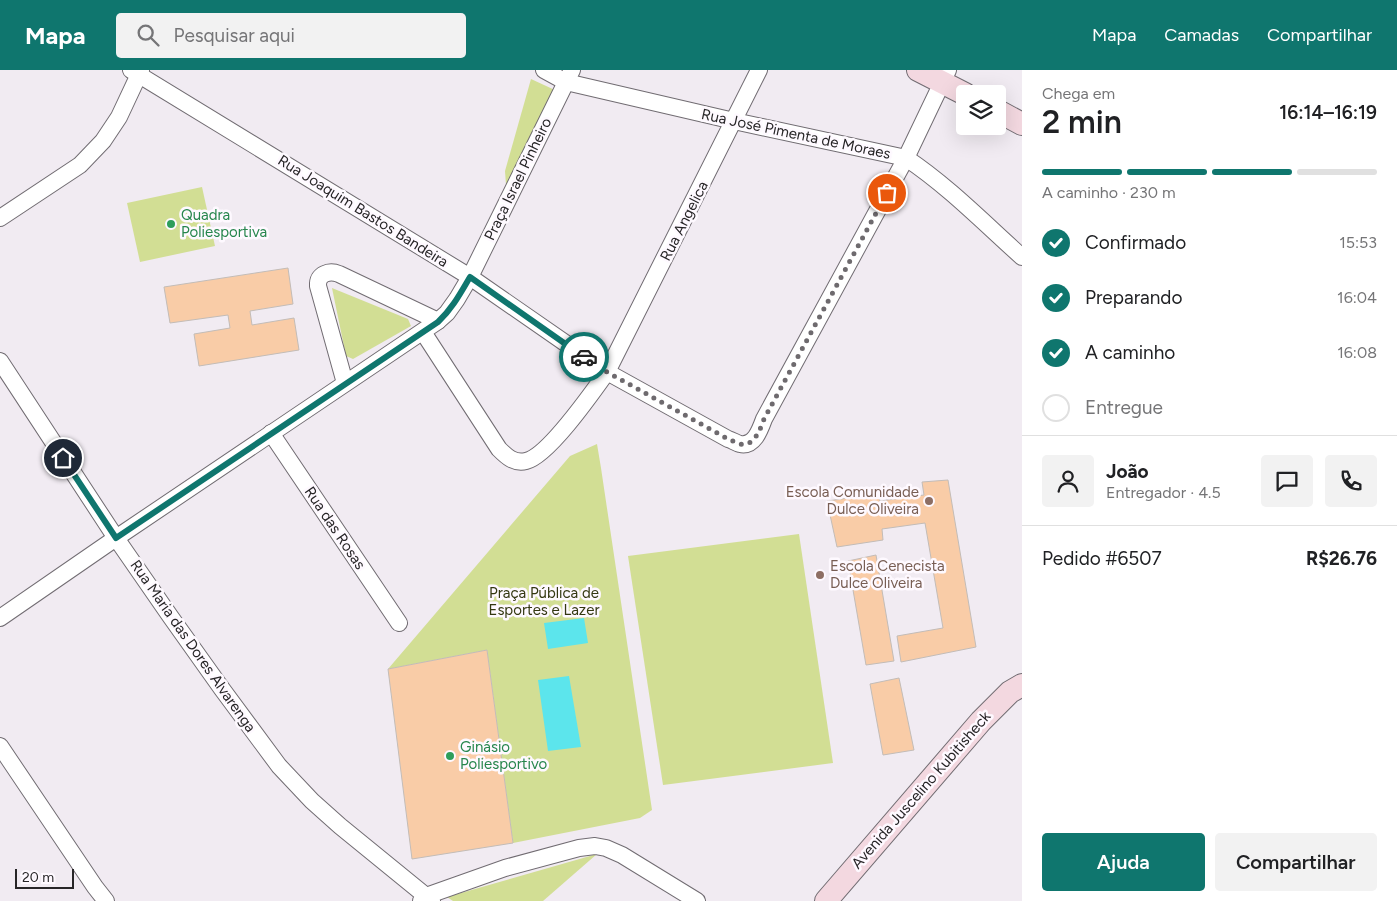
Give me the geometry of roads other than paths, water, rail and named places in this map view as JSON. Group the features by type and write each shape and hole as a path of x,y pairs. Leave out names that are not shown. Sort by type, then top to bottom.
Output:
{"street":[{"path":"544,70 569,76"},
{"name":"Rua Angelica","path":"424,332 499,449 508,458 516,462 524,462 548,446 579,410 607,372 759,70"},
{"path":"918,70 944,76 956,86"},
{"path":"0,218 80,165 103,141 119,118 137,72"},
{"name":"Rua Joaquim Bastos Bandeira","path":"137,72 470,277 607,372 740,444 746,444 758,433 906,158"},
{"name":"Rua José Pimenta de Moraes","path":"569,76 734,121 906,158 950,192 1022,257"},
{"name":"Praça Israel Pinheiro","path":"0,618 271,433 438,322 457,299 470,277 569,76"},
{"path":"906,158 944,76"},
{"path":"1006,115 1022,124"},
{"path":"345,383 318,286 319,279 324,274 335,272 438,322"},
{"name":"Rua Maria das Dores Alvarenga","path":"0,361 116,538 222,689 279,766 319,807 426,899"},
{"name":"Rua das Rosas","path":"271,433 399,623"},
{"name":"Avenida Juscelino Kubitisheck","path":"826,901 981,721 1010,692 1022,685"},
{"path":"0,746 106,901"},
{"path":"426,899 505,868 579,848 595,846 606,848 622,855 696,901"}],"water":[{"path":"584,618 588,643 548,649 544,623"},
{"path":"569,676 581,747 548,751 538,680"}],"place":[{"name":"Quadra Poliesportiva","path":"171,224"},
{"name":"Escola Comunidade Dulce Oliveira","path":"929,501"},
{"name":"Escola Cenecista Dulce Oliveira","path":"820,575"},
{"name":"Ginásio Poliesportivo","path":"450,756"}],"park label":[{"name":"Praça Pública de Esportes e Lazer","path":"544,602"}]}
